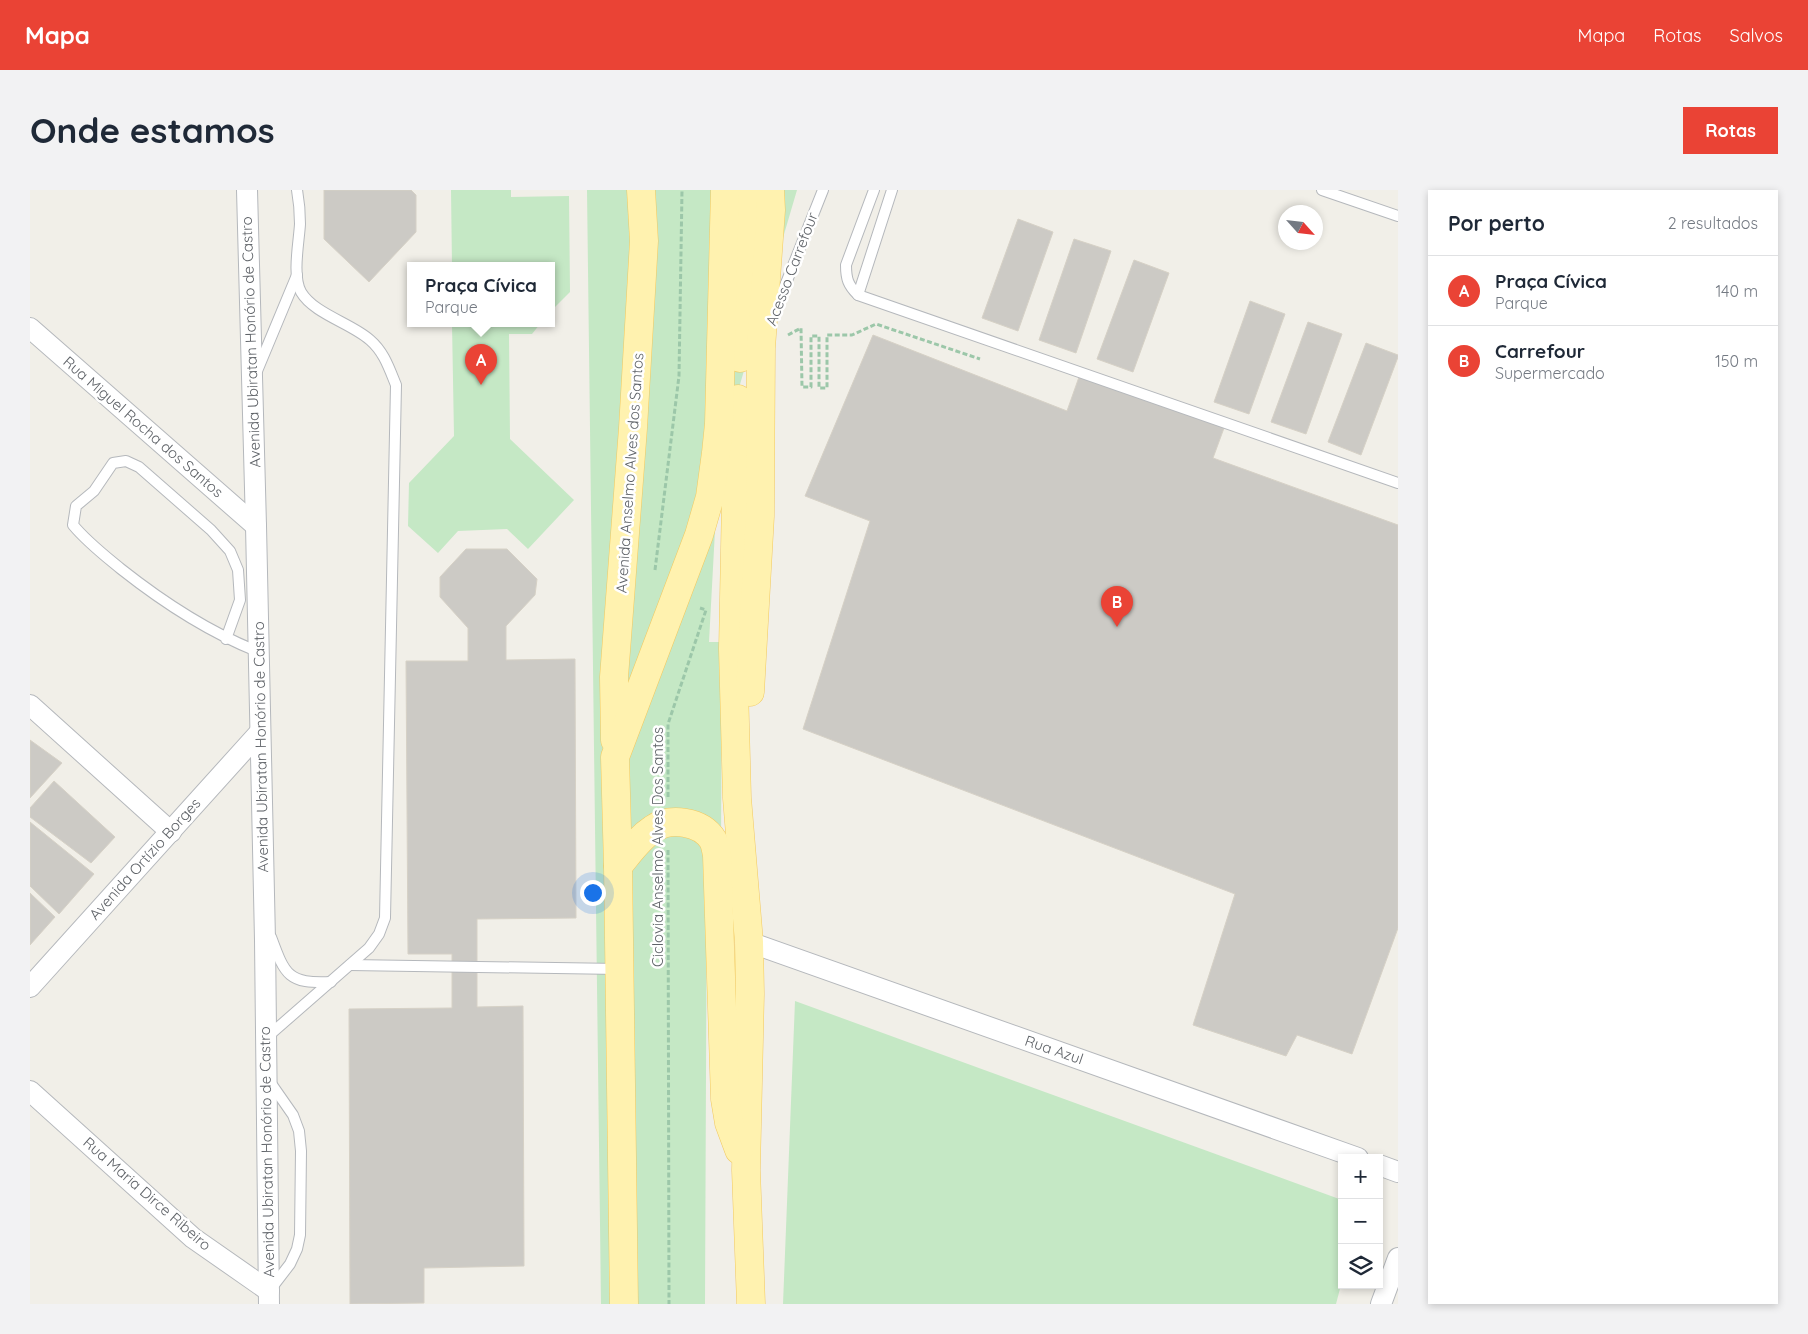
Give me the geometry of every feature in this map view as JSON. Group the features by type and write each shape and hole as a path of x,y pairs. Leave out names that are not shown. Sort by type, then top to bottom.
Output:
{"main road":[{"name":"Avenida Anselmo Alves dos Santos","path":"624,1304 614,677 631,464 644,241 641,190"},
{"path":"615,757 700,535 710,497 716,453 725,190"},
{"path":"745,190 737,446 734,630 737,798 749,942 750,994 746,1170 752,1304"},
{"path":"737,798 752,671 759,545 761,348 771,210 770,190"},
{"path":"618,866 641,839 654,828 668,822 686,823 702,828 713,840 717,855 725,1099 729,1123 746,1170"}],"street":[{"name":"Avenida Ubiratan Honório de Castro","path":"246,190 259,652 271,1299"},
{"name":"Rua Miguel Rocha dos Santos","path":"30,328 256,526"},
{"path":"30,705 171,832"},
{"name":"Avenida Ortízio Borges","path":"30,987 260,732"},
{"name":"Rua Azul","path":"749,942 1347,1154"},
{"name":"Rua Maria Dirce Ribeiro","path":"30,1091 193,1238 271,1299"},
{"path":"1383,1166 1398,1172"},
{"path":"1382,1304 1398,1258"}],"lane":[{"path":"265,1038 369,948 379,934 385,918 396,385 385,357 370,339 314,306 301,292 297,275 300,223 297,190"},
{"name":"Acesso Carrefour","path":"761,348 823,190"},
{"path":"874,190 846,265 846,278 850,287 858,295 1398,483"},
{"path":"858,295 892,190"},
{"path":"1322,190 1398,216"},
{"path":"252,381 297,275"},
{"path":"226,639 240,600 238,570 230,551 211,530 139,467 126,461 113,463 94,491 76,506 73,525 87,541 136,581 174,608 226,639 259,652"},
{"path":"264,920 282,965 289,974 298,980 310,983 331,982"},
{"path":"350,965 619,969"},
{"path":"266,1075 293,1115 299,1131 301,1151 300,1235 290,1264 271,1299"}],"path":[{"name":"Ciclovia Anselmo Alves Dos Santos","path":"669,1304 668,724 706,610 658,590 654,582 679,376 682,190"},
{"path":"801,328 802,387 811,387 811,336 819,336 820,388 827,388 826,336 852,335"}],"green space":[{"path":"451,190 511,190 511,197 569,196 570,292 555,307 555,262 452,262"},
{"path":"587,190 797,190 719,456 709,642 722,642 721,847 707,847 705,1304 601,1304"},
{"path":"452,327 538,327 532,334 509,334 510,439 574,500 528,549 507,529 458,531 438,553 408,526 409,483 454,436"},
{"path":"795,1001 1338,1199 1338,1289 1340,1289 1336,1304 783,1304"}],"building":[{"path":"324,190 411,190 416,195 416,232 369,282 324,239"},
{"path":"1018,219 1053,232 1018,331 982,318"},
{"path":"1074,239 1111,251 1076,353 1039,340"},
{"path":"1134,260 1169,273 1133,372 1097,359"},
{"path":"1250,301 1285,314 1249,414 1214,402"},
{"path":"1308,322 1342,334 1306,434 1271,422"},
{"path":"873,335 1067,411 1079,377 1224,428 1213,458 1398,525 1398,928 1352,1054 1297,1035 1286,1056 1193,1025 1235,894 803,729 870,521 805,496"},
{"path":"1366,343 1398,355 1398,357 1361,455 1328,442"},
{"path":"466,549 507,549 537,579 535,595 506,626 506,660 575,659 576,918 477,919 477,1007 523,1006 524,1266 424,1268 424,1303 350,1304 349,1009 452,1008 452,954 408,954 406,661 468,661 468,628 440,597 440,577"},
{"path":"30,740 62,763 30,798"},
{"path":"54,781 115,837 91,863 30,817 30,808"},
{"path":"30,822 94,874 59,914 30,886"},
{"path":"30,893 55,917 30,945"}],"place":[{"name":"Praça Cívica","path":"481,385"},
{"name":"Carrefour","path":"1117,627"}]}
